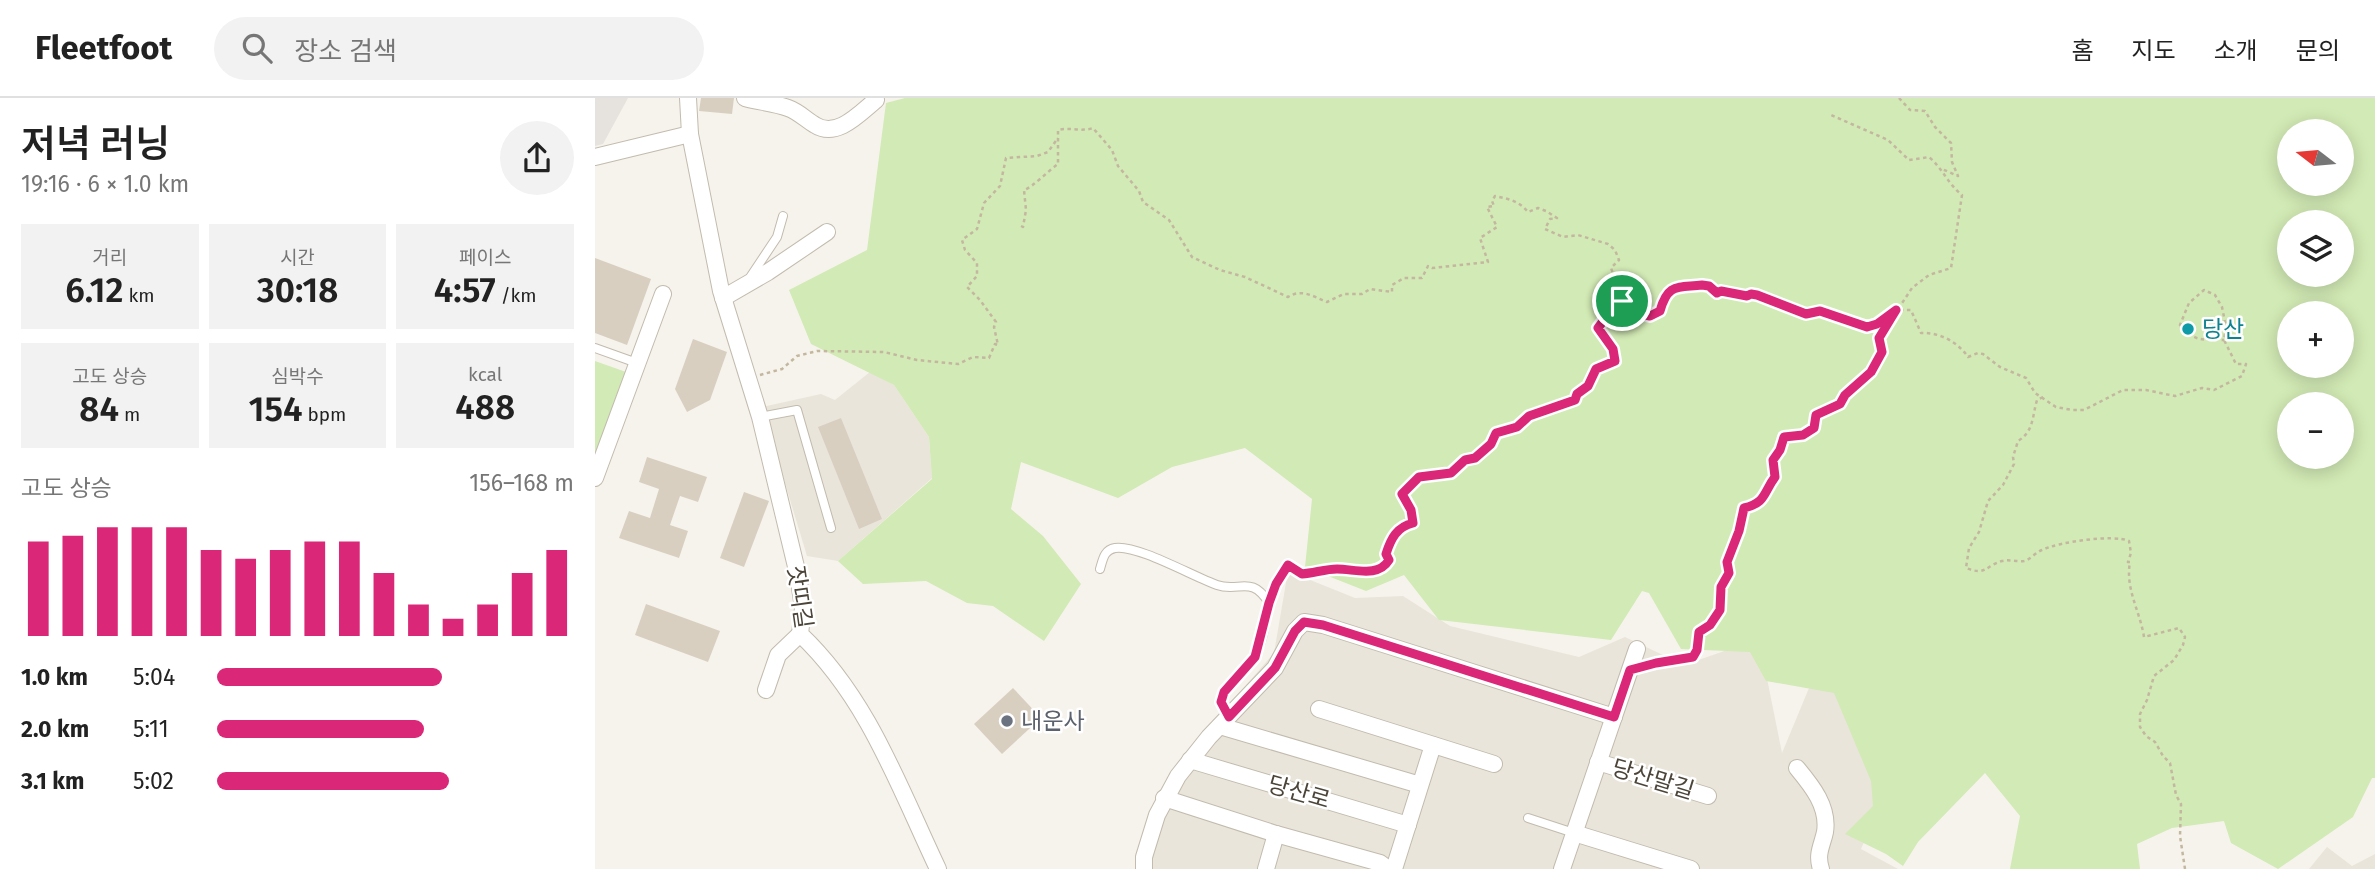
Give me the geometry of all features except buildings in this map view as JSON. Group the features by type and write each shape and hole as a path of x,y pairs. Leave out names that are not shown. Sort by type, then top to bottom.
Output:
{"street":[{"name":"잣띠길","path":"688,98 690,134 723,298 760,417 798,575 803,608 800,634 818,651 852,695 879,740 938,869"},
{"path":"745,98 785,107 802,114 816,126 829,130 845,125 876,100"},
{"path":"595,157 690,134"},
{"path":"723,298 827,232"},
{"path":"595,478 663,294"},
{"path":"1145,869 1144,857 1164,798 1190,760 1275,668 1295,631 1304,622 1323,625 1614,717"},
{"path":"766,691 778,655 800,634"},
{"name":"당산말길","path":"1562,869 1637,649"},
{"path":"1319,709 1494,764"},
{"name":"당산로","path":"1224,721 1420,785"},
{"path":"1394,869 1433,745"},
{"name":"당산로","path":"1190,760 1408,825"},
{"name":"당산말길","path":"1598,762 1708,796"},
{"path":"1797,768 1811,784 1823,805 1825,829 1817,857 1821,869"},
{"name":"당산로","path":"1164,798 1276,834 1380,863 1388,869"},
{"path":"1574,833 1691,869"},
{"name":"당산로","path":"1266,869 1276,834"}],"lane":[{"path":"742,287 777,237 783,216"},
{"path":"595,348 638,363"},
{"path":"760,417 797,410 831,528"},
{"path":"1100,569 1103,557 1109,550 1119,547 1164,562 1220,586 1245,584 1255,587 1269,603"},
{"path":"1224,721 1221,702 1224,692 1255,657 1269,603 1276,584 1288,565"},
{"path":"1528,818 1574,833"}],"path":[{"path":"1831,116 1888,140 1909,160 1929,157 1942,169 1958,176 1952,162 1951,143 1935,127 1925,111 1910,110 1899,98"},
{"path":"1021,226 1023,227 1026,210 1024,190 1058,164 1058,130 1065,128 1083,131 1093,128 1112,150 1118,166 1139,191 1143,202 1169,220 1192,257 1220,270 1245,277 1282,296 1304,292 1327,302 1344,294 1362,294 1370,289 1392,292 1392,285 1404,278 1422,278 1427,266 1431,268 1488,262 1480,238 1497,227 1487,207 1494,206 1492,201 1495,196 1511,199 1523,205 1528,212 1538,208 1546,211 1556,218 1550,219 1545,229 1563,237 1578,235 1608,244 1615,250 1619,260 1611,268 1622,305 1633,312 1650,316 1660,311 1664,295 1674,288 1702,285 1709,286 1717,293 1721,291 1757,295 1806,314 1820,311 1867,327 1877,324 1896,310 1911,310 1921,333 1939,335 1963,349 1968,357 1983,354 2000,367 2026,378 2035,393 2056,407 2084,410 2123,390 2146,390 2175,397 2202,388 2214,390 2242,376 2246,365 2236,364 2224,340 2226,327 2222,307 2215,295 2204,290 2189,303 2180,325 2196,339 2224,340"},
{"path":"749,380 782,369 797,355 817,351 884,352 917,360 958,364 973,357 989,358 995,344 997,345 994,327 996,322 967,287 977,276 977,263 965,250 962,240 977,229 984,203 1000,186 1006,158 1037,156 1048,152 1058,138"},
{"path":"1630,670 1693,657 1697,650 1699,632 1710,625 1720,610 1721,587 1729,573 1727,562 1739,531 1744,508 1756,506 1765,496 1775,477 1773,460 1784,437 1803,435 1814,428 1816,415 1840,404 1845,395 1864,380 1882,352 1879,338 1907,293 1929,275 1951,268 1962,195 1949,185 1942,169"},
{"path":"1288,565 1302,574 1339,569 1352,572 1376,570 1385,567 1389,560 1386,554 1390,540 1402,525 1413,523 1411,510 1402,494 1419,477 1451,473 1465,460 1475,458 1491,444 1496,433 1517,427 1529,416 1575,400 1577,394 1588,386 1596,369 1615,361 1613,349 1598,328 1615,305 1622,301"},
{"path":"2042,397 2037,400 2032,426 2026,436 2018,440 2013,457 2014,464 2003,485 1988,501 1979,532 1969,548 1966,568 1977,572 1987,570 2001,561 2024,562 2042,550 2059,544 2099,540 2129,541 2131,552 2128,583 2144,637 2179,628 2185,637 2174,660 2154,676 2140,714 2140,727 2170,763 2176,795 2181,804 2180,836 2185,869"}],"shaded area":[{"path":"595,98 628,98 603,144 595,146"},
{"path":"870,372 894,385 929,437 932,478 838,561 807,556 762,407 821,394 835,400"},
{"path":"1288,571 1355,598 1403,596 1450,626 1579,657 1625,637 1684,665 1759,639 1782,753 1814,676 1832,673 1883,799 1861,849 1898,869 1138,869 1191,748 1274,653"},
{"path":"2327,847 2352,866 2375,854 2375,869 2309,869"}],"green space":[{"path":"905,98 2375,98 2375,778 2372,778 2353,817 2278,869 2231,843 2224,821 2172,828 2137,844 2140,869 2010,869 2020,816 1985,773 1918,842 1903,866 1886,854 1845,834 1873,806 1871,781 1834,693 1766,681 1750,652 1681,649 1649,593 1642,591 1611,640 1439,620 1404,575 1366,591 1305,567 1312,499 1245,448 1172,467 1118,498 1021,462 1011,509 1043,536 1081,584 1044,641 993,606 967,603 926,581 863,584 838,561 932,479 929,437 894,385 811,344 789,290 867,250 886,103"},
{"path":"595,361 626,372 595,459"}],"place":[{"name":"당산","path":"2188,329"},
{"name":"내운사","path":"1007,721"}],"route":[{"path":"1702,285 1709,286 1717,293 1721,291 1757,295 1806,314 1820,311 1867,327 1877,324 1896,310 1879,338 1882,352 1864,380 1845,395 1840,404 1816,415 1814,428 1803,435 1784,437 1773,460 1775,477 1765,496 1756,506 1744,508 1739,531 1727,562 1729,573 1721,587 1720,610 1710,625 1699,632 1697,650 1693,657 1630,670 1614,717 1323,625 1304,622 1295,631 1275,668 1229,717 1221,702 1224,692 1255,657 1269,603 1276,584 1288,565 1302,574 1339,569 1352,572 1376,570 1385,567 1390,558 1386,554 1390,540 1402,525 1413,523 1411,510 1402,494 1410,485 1419,477 1451,473 1465,460 1475,458 1491,444 1496,433 1517,427 1529,416 1575,400 1577,394 1588,386 1596,369 1615,361 1613,349 1598,328 1615,305 1622,301 1622,305 1633,312 1650,316 1660,311 1664,295 1674,288 1702,285"}]}
